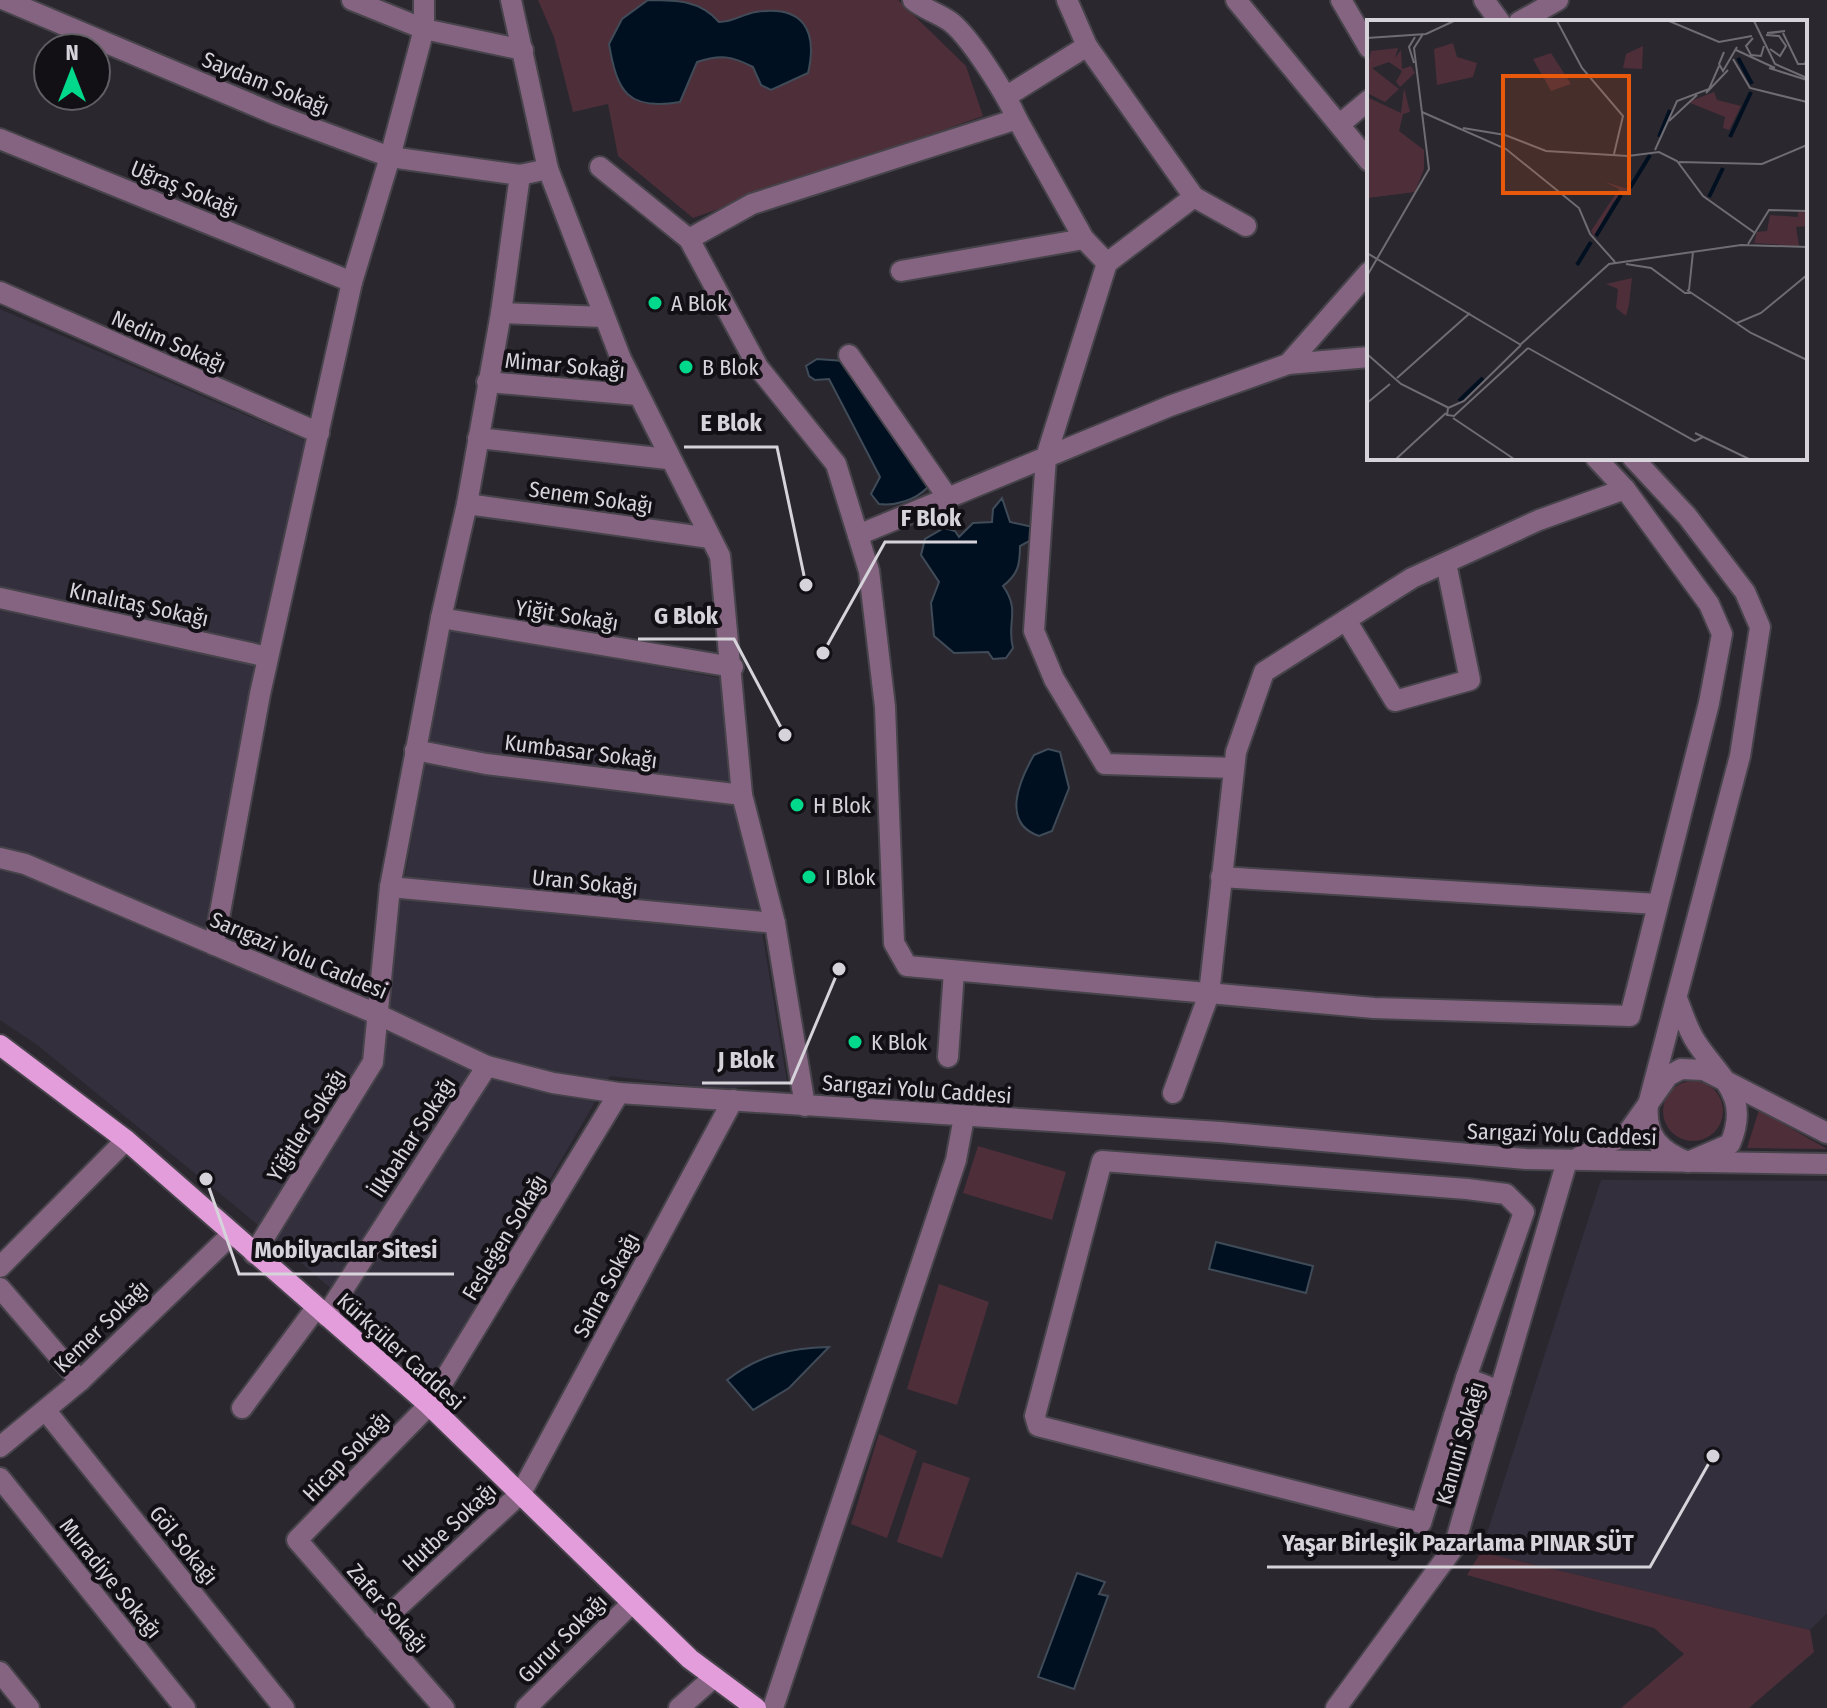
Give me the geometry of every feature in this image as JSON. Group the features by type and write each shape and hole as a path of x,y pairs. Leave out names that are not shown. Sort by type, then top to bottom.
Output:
{"main road":[{"name":"Kürkçüler Caddesi","path":"0,1045 126,1140 429,1405 690,1659 756,1708"}],"street":[{"name":"Saydam Sokağı","path":"5,0 277,115 390,157 520,175 548,169"},
{"path":"352,0 424,29 523,50"},
{"path":"214,945 268,657 352,282 424,29 424,0"},
{"path":"511,0 548,169 604,317 638,395 720,556 733,667 742,795 775,923 805,1106"},
{"path":"913,0 926,11 951,21 1007,96 1084,239 1107,263"},
{"path":"951,21 955,0"},
{"path":"1067,0 1087,46 1194,197 1246,226"},
{"path":"1236,0 1367,158"},
{"path":"1341,0 1367,45"},
{"path":"1484,0 1499,20"},
{"path":"1523,20 1558,0"},
{"path":"1007,96 1087,46"},
{"path":"1340,124 1367,102"},
{"path":"689,239 752,204 1017,119"},
{"name":"Uğraş Sokağı","path":"0,139 352,282"},
{"path":"600,167 689,239 758,367 836,464 869,571 881,654 894,943 907,966 1374,1008 1630,1016 1709,703 1722,634 1709,604 1625,489 1598,460"},
{"name":"Yiğitler Sokağı","path":"254,1254 373,1062 390,887 441,618 467,504 501,313 520,175"},
{"path":"1194,197 1107,263 1046,457 1034,631 1054,679 1105,764 1234,768"},
{"path":"901,271 1084,239"},
{"path":"1288,364 1367,274"},
{"name":"Nedim Sokağı","path":"0,292 319,433"},
{"path":"501,313 604,317"},
{"path":"849,355 946,495"},
{"path":"858,535 946,495 1170,406 1288,364 1367,357"},
{"name":"Mimar Sokağı","path":"487,382 638,395"},
{"path":"478,438 668,459"},
{"path":"1635,460 1687,516 1745,592 1760,627 1740,756 1678,1001 1648,1105 1646,1121 1651,1135 1665,1153 1688,1162 1730,1144 1736,1129 1737,1106 1728,1082 1695,1041 1678,1001"},
{"path":"1173,1093 1209,994 1236,752 1264,672 1412,578 1539,520 1625,489"},
{"name":"Senem Sokağı","path":"467,504 710,538"},
{"path":"1346,620 1395,701 1470,680 1446,563"},
{"name":"Kınalıtaş Sokağı","path":"0,598 268,657"},
{"name":"Yiğit Sokağı","path":"441,618 733,667"},
{"name":"Kumbasar Sokağı","path":"415,750 486,764 742,795"},
{"name":"Sarıgazi Yolu Caddesi","path":"0,858 25,864 379,1015 487,1066 553,1083 619,1093 1220,1132 1567,1161 1827,1164"},
{"path":"1221,877 1657,904"},
{"name":"Uran Sokağı","path":"390,887 775,923"},
{"path":"948,1057 954,971"},
{"name":"İlkbahar Sokağı","path":"242,1408 321,1312 487,1066"},
{"path":"1567,1161 1607,1146 1626,1135 1668,1076 1681,1069 1704,1070 1827,1133"},
{"name":"Fesleğen Sokağı","path":"429,1405 619,1093"},
{"name":"Sahra Sokağı","path":"521,1493 733,1100"},
{"path":"773,1708 956,1160 964,1117"},
{"path":"0,1267 126,1140"},
{"path":"1102,1161 1467,1189 1510,1196 1524,1212 1466,1378 1421,1523 1038,1426 1035,1416 1102,1161"},
{"name":"Kanuni Sokağı","path":"1336,1708 1454,1547 1567,1161"},
{"name":"Kemer Sokağı","path":"0,1447 80,1381 231,1235"},
{"path":"0,1288 80,1381"},
{"path":"1466,1378 1500,1391"},
{"name":"Hicap Sokağı","path":"297,1540 429,1405"},
{"name":"Göl Sokağı","path":"46,1411 284,1708"},
{"path":"1454,1416 1489,1428"},
{"name":"Muradiye Sokağı","path":"0,1478 185,1708"},
{"name":"Hutbe Sokağı","path":"374,1629 521,1493"},
{"name":"Zafer Sokağı","path":"297,1540 444,1708"},
{"name":"Gurur Sokağı","path":"526,1708 632,1603"},
{"path":"0,1672 29,1708"},
{"path":"679,1708 714,1677"}],"shaded area":[{"path":"538,0 898,0 966,66 983,116 693,218 618,156 608,104 573,112 554,37"},
{"path":"0,309 306,441 211,917 384,997 448,629 720,678 787,1082 724,1089 610,1076 434,1378 245,1214 36,1044 0,1020"},
{"path":"1693,1081 1705,1083 1714,1090 1721,1099 1721,1123 1714,1132 1705,1139 1693,1141 1681,1139 1672,1132 1665,1123 1663,1111 1665,1099 1672,1090 1681,1083"},
{"path":"1759,1110 1827,1149 1747,1148"},
{"path":"978,1146 1066,1172 1052,1220 963,1193"},
{"path":"1601,1180 1827,1181 1827,1613 1810,1630 1481,1552"},
{"path":"939,1284 989,1302 957,1405 907,1389"},
{"path":"879,1434 917,1451 887,1538 851,1524"},
{"path":"923,1462 970,1478 942,1558 897,1542"},
{"path":"1481,1552 1810,1630 1814,1652 1749,1708 1621,1708 1684,1654 1654,1628 1467,1575"}],"water":[{"path":"648,0 696,5 719,22 772,11 796,17 808,33 811,44 808,73 771,90 761,85 753,67 732,58 712,58 697,62 680,102 662,104 637,100 621,86 609,44 622,19"},
{"path":"817,359 844,361 927,476 927,488 917,496 892,504 879,504 871,494 880,477 829,379 815,380 809,376 806,366"},
{"path":"1002,498 1010,522 1033,527 1033,539 1020,546 1017,569 1003,586 1011,603 1013,648 1006,658 993,659 988,652 954,653 934,636 931,603 939,582 921,555 925,539 944,528 955,531 959,537 973,523 992,522 993,509"},
{"path":"1048,749 1060,752 1069,788 1052,831 1039,836 1020,822 1017,800 1023,777 1034,755"},
{"path":"1216,1242 1313,1266 1306,1293 1209,1269"},
{"path":"829,1347 789,1388 753,1410 727,1380 751,1364 775,1354"},
{"path":"1077,1573 1105,1582 1099,1594 1108,1596 1074,1689 1038,1677"}],"place":[{"name":"A Blok","path":"655,303"},
{"name":"B Blok","path":"686,367"},
{"name":"E Blok","path":"806,585"},
{"name":"F Blok","path":"823,653"},
{"name":"G Blok","path":"785,735"},
{"name":"H Blok","path":"797,805"},
{"name":"I Blok","path":"809,877"},
{"name":"J Blok","path":"839,969"},
{"name":"K Blok","path":"855,1042"},
{"name":"Mobilyacılar Sitesi","path":"206,1179"},
{"name":"Yaşar Birleşik Pazarlama PINAR SÜT","path":"1713,1456"}]}
